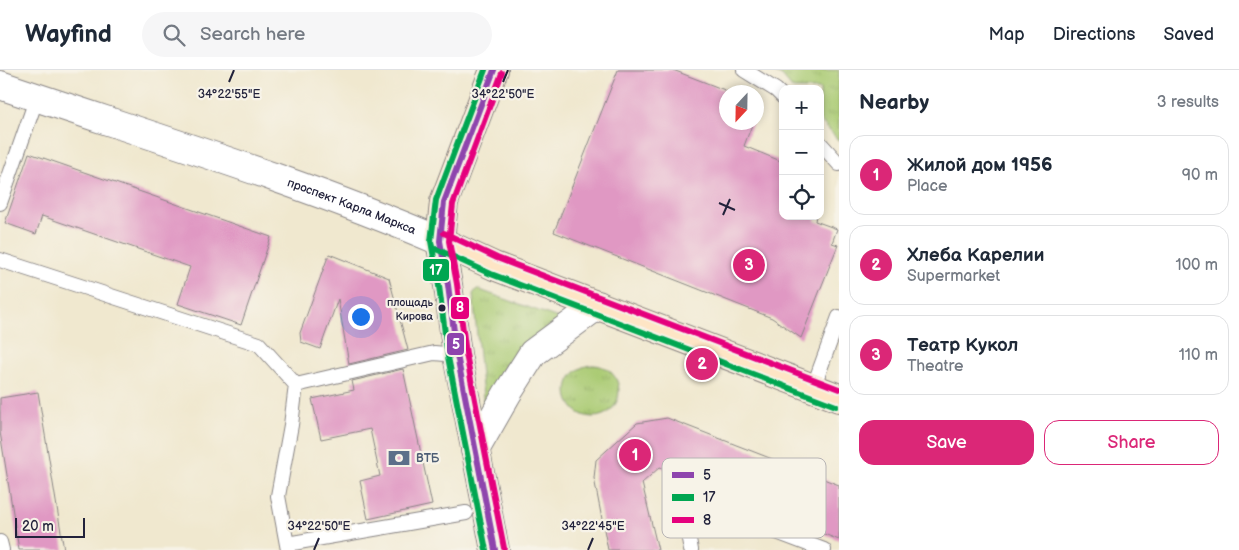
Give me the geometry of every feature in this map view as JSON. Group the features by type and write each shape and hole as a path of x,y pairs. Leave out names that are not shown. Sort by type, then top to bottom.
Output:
{"main road":[{"path":"494,70 444,202 440,241 448,284 457,355 495,550"},
{"name":"проспект Карла Маркса","path":"440,241 494,266 839,398"}],"street":[{"name":"проспект Карла Маркса","path":"0,85 225,160 394,222 440,241"},
{"path":"475,450 507,394 533,354 598,305"}],"lane":[{"path":"744,70 779,93"},
{"path":"0,203 37,97"},
{"path":"824,147 839,164"},
{"path":"0,260 259,344 296,385 292,425 278,496 288,547 466,513"},
{"path":"813,388 839,317"},
{"path":"296,385 434,353 457,355"},
{"path":"792,538 824,550"},
{"path":"0,542 2,550"}],"green space":[{"path":"769,70 839,70 839,141 824,124 824,85 790,85 782,76"},
{"path":"477,289 561,319 535,336 506,364 484,407 473,294"},
{"path":"593,365 607,369 615,377 619,391 615,405 607,413 593,417 579,413 571,405 567,391 571,377 579,369"}],"building":[{"path":"618,70 673,70 719,88 719,130 750,130 744,146 779,160 779,220 815,220 837,229 832,243 838,245 801,338 772,318 554,232"},
{"path":"29,153 271,237 241,325 178,304 190,267 42,216 36,234 5,223"},
{"path":"329,254 389,278 408,350 349,364 338,299 320,349 301,342 300,333"},
{"name":"ВТБ","path":"403,369 432,505 368,519 360,481 380,476 370,429 321,439 312,399 354,390 352,381"},
{"path":"38,392 64,550 19,550 0,432 0,398"},
{"path":"667,418 770,458 662,458 662,468 660,467 642,483 658,550 608,550 594,478 596,460 637,423"},
{"path":"826,480 839,485 839,540 826,535"}],"transit line":[{"name":"17","path":"485,70 436,200 431,241 448,357 486,550"},
{"name":"5","path":"494,70 444,202 440,241 457,355 495,550"},
{"name":"8","path":"502,73 453,204 449,241 457,284 466,354 504,548"},
{"name":"8","path":"444,233 497,258 839,389"},
{"name":"17","path":"436,249 491,274 836,406"}],"place":[{"name":"Театр Кукол","path":"749,265"},
{"name":"площадь Кирова","path":"442,308"},
{"name":"Хлеба Карелии","path":"702,364"},
{"name":"Жилой дом 1956","path":"635,455"},
{"name":"ВТБ","path":"399,458"}]}
